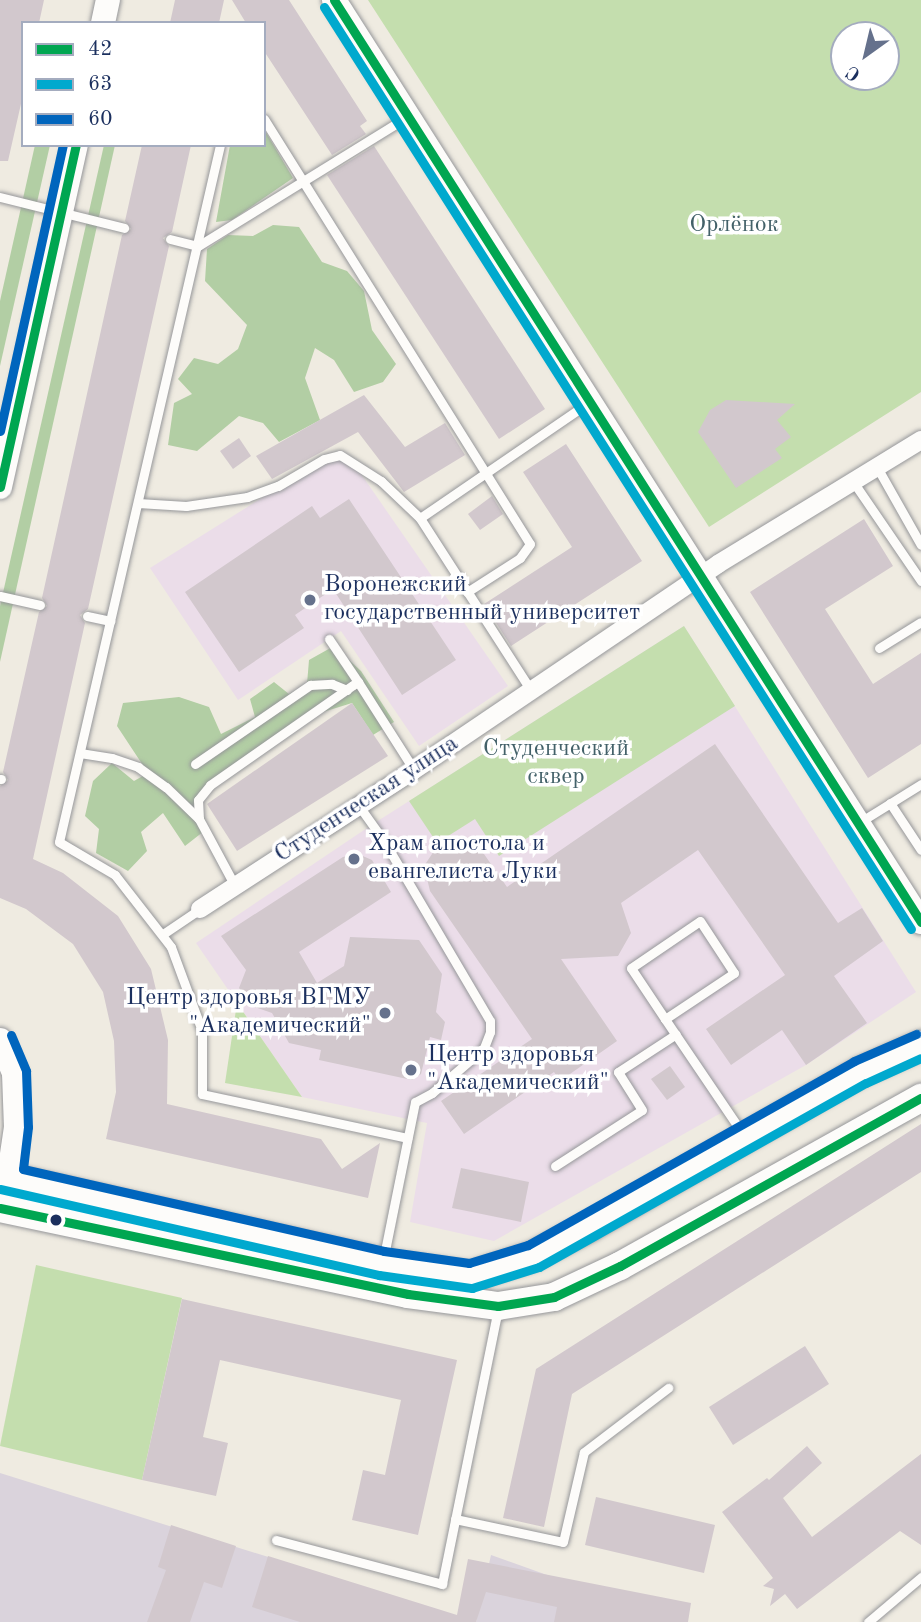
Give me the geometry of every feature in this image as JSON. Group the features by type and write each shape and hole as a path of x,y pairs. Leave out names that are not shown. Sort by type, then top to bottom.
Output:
{"main road":[{"path":"5,1177 382,1263 470,1276 533,1256 860,1072 921,1045"},
{"path":"2,1211 408,1294 499,1306 554,1297 620,1266 921,1098"}],"street":[{"path":"103,21 108,0"},
{"path":"334,0 921,922"},
{"path":"0,487 76,147"},
{"name":"Студенческая улица","path":"200,909 701,578 921,440"},
{"path":"0,1040 14,1073 16,1127 5,1177 2,1211"}],"lane":[{"path":"170,239 198,246 408,116"},
{"path":"266,122 530,544 520,558 467,592"},
{"path":"220,147 59,842 115,875 171,947 202,1031 202,1094 407,1138"},
{"path":"0,197 124,228"},
{"path":"420,519 590,401"},
{"path":"138,503 186,506 247,497 278,486 324,459 340,455 382,481 420,519 532,692"},
{"path":"878,469 921,545"},
{"path":"854,482 921,581"},
{"path":"0,596 40,605"},
{"path":"87,616 110,621"},
{"path":"878,648 921,622"},
{"path":"329,639 414,770"},
{"path":"199,819 198,800 210,785 358,682"},
{"path":"195,764 310,685 332,684 347,690"},
{"path":"80,753 138,767 166,787 199,819 235,886"},
{"path":"858,823 921,783"},
{"path":"890,803 921,850"},
{"path":"359,806 384,841 490,1021 490,1032 484,1048 432,1093 415,1102 382,1263"},
{"path":"163,934 200,909"},
{"path":"665,1019 734,973 700,921 631,968 665,1019 746,1138"},
{"path":"555,1166 642,1110 618,1072 676,1034"},
{"path":"276,1540 442,1584 499,1306"},
{"path":"455,1519 563,1542 584,1451 668,1388"},
{"path":"868,1622 921,1577"}],"shaded area":[{"name":"Воронежский государственный университет","path":"324,459 352,461 508,686 419,746 341,631 238,700 150,568"},
{"path":"684,626 916,992 806,1065 494,1241 410,1222 427,1123 302,1097 196,943 373,824"},
{"path":"0,1473 476,1622 0,1622"},
{"path":"491,1555 678,1622 476,1622"}],"green space":[{"name":"Орлёнок","path":"368,0 921,0 921,392 709,527"},
{"path":"266,132 293,178 232,220 216,222 230,147 266,147"},
{"path":"35,147 50,147 0,366 0,301"},
{"path":"104,147 115,147 0,662 0,606"},
{"path":"273,225 299,227 322,262 347,271 364,291 372,330 396,364 383,382 354,392 334,360 315,348 305,378 320,420 279,442 263,423 239,416 197,451 168,445 174,403 192,394 178,379 194,358 218,364 238,349 247,325 205,281 207,249 228,235 253,236"},
{"name":"Студенческий сквер","path":"684,626 735,706 499,856 475,819 437,843 409,801"},
{"path":"334,646 361,671 394,722 373,735 352,703 323,712 261,749 198,800 208,828 185,846 163,813 141,832 147,851 128,871 96,853 99,829 85,816 93,781 112,763 134,781 148,773 117,726 123,703 179,697 209,707 221,734 255,717 250,699 274,682 289,694 307,684 309,660"},
{"path":"237,1003 302,1097 225,1083"},
{"path":"36,1265 182,1298 142,1480 0,1446"}],"building":[{"path":"0,0 44,0 39,21 21,21 21,104 8,161 0,161"},
{"path":"175,0 224,0 219,21 170,21"},
{"path":"232,0 289,0 367,121 360,126 366,134 332,155 266,54 266,21 245,21"},
{"path":"374,146 545,409 499,439 327,175"},
{"path":"142,147 191,147 172,232 163,238 169,246 88,609 80,615 85,623 33,859 63,873 118,916 151,969 168,1040 167,1104 321,1139 342,1169 380,1143 368,1198 106,1139 116,1092 114,1041 103,992 73,944 26,909 0,898 0,786 8,780 3,772 39,612 47,606 42,598 122,235 131,229 125,221"},
{"path":"364,395 405,447 445,423 465,455 404,492 358,432 272,479 256,456"},
{"path":"726,400 795,404 777,420 791,437 775,449 782,458 736,488 698,432 710,410"},
{"path":"239,438 251,456 233,469 220,451"},
{"path":"566,444 642,561 511,646 484,604 572,547 523,472"},
{"path":"492,496 503,514 480,530 468,514"},
{"path":"349,499 456,660 402,695 333,589 295,615 304,628 239,672 185,592 312,506 320,518"},
{"path":"864,519 893,566 825,609 873,684 921,653 921,744 868,778 750,592"},
{"path":"352,703 388,756 237,851 207,804"},
{"path":"715,744 838,923 862,908 883,941 834,976 867,1023 806,1065 782,1030 731,1065 706,1029 785,975 698,850 621,903 631,933 618,956 561,959 617,1041 560,1081 554,1072 464,1134 441,1101 532,1039 430,891 424,866 438,845 463,840 484,854 507,887"},
{"path":"358,854 372,860 391,892 299,952 317,983 344,966 350,937 419,940 442,974 436,1012 445,1022 441,1040 430,1037 421,1074 412,1080 319,1060 321,1050 289,1043 272,1013 252,1006 239,988 246,970 221,936 343,857"},
{"path":"670,1066 685,1087 667,1100 651,1079"},
{"path":"921,1124 921,1172 572,1394 544,1527 503,1518 536,1369"},
{"path":"461,1168 529,1182 521,1222 452,1208"},
{"path":"182,1299 457,1360 418,1535 352,1520 363,1470 385,1475 401,1400 220,1360 203,1437 228,1443 216,1496 142,1480"},
{"path":"805,1346 829,1384 733,1445 709,1407"},
{"path":"807,1446 822,1463 783,1498 812,1537 921,1454 921,1545 900,1531 797,1609 785,1594 770,1606 774,1589 763,1586 773,1578 722,1512 767,1478 769,1480"},
{"path":"596,1497 715,1525 704,1573 585,1545"},
{"path":"171,1525 236,1546 222,1588 204,1582 190,1622 147,1622 166,1570 158,1567"},
{"path":"268,1556 457,1615 468,1559 691,1603 688,1622 554,1622 557,1607 486,1592 476,1622 300,1622 252,1607"}],"transit line":[{"name":"42","path":"334,0 921,922"},
{"name":"63","path":"324,7 911,929"},
{"name":"60","path":"0,431 63,147"},
{"name":"42","path":"0,487 76,147"},
{"name":"60","path":"11,1035 26,1071 28,1127 23,1169 384,1251 469,1263 528,1245 854,1061 916,1034"},
{"name":"63","path":"0,1189 379,1275 472,1288 539,1267 866,1083 921,1058"},
{"name":"42","path":"0,1208 408,1294 498,1306 554,1297 620,1266 921,1098"}],"place":[{"name":"Воронежский государственный университет","path":"310,600"},
{"name":"Храм апостола и евангелиста Луки","path":"354,859"},
{"name":"Центр здоровья ВГМУ \"Академический\"","path":"385,1013"},
{"name":"Центр здоровья \"Академический\"","path":"411,1070"}]}
